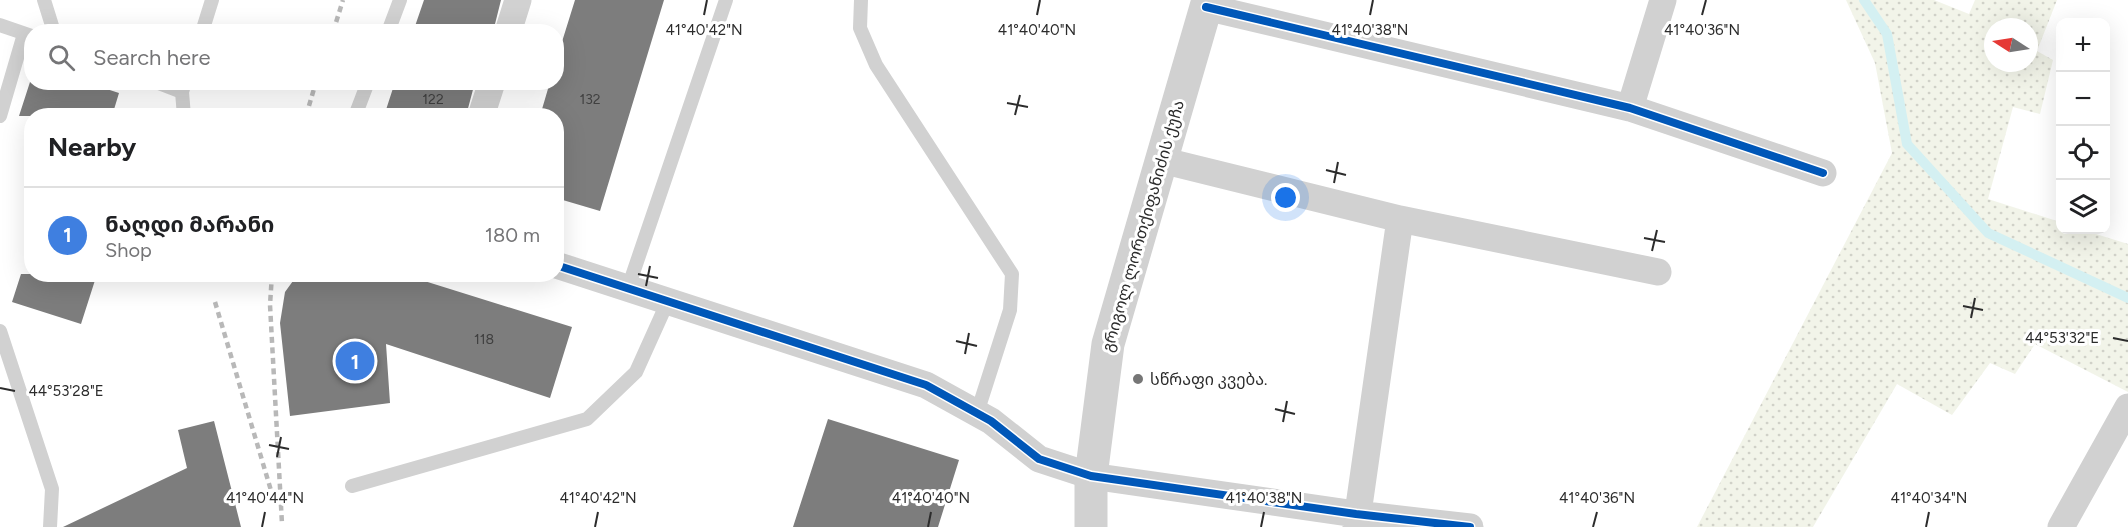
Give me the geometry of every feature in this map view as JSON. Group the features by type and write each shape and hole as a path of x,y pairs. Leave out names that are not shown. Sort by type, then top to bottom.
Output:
{"street":[{"path":"510,24 518,0"},
{"path":"1630,108 1663,0"},
{"path":"1207,4 1630,108 1823,173"},
{"name":"გრიგოლ ლორთქიფანიძის ქუჩა","path":"1091,527 1090,476 1108,344 1207,4"},
{"path":"484,108 489,90"},
{"path":"1161,160 1401,219 1658,272"},
{"path":"1356,521 1401,219"},
{"path":"564,268 926,385 977,414 1039,459 1090,476 1356,521 1470,527"},
{"path":"2061,527 2128,407"}],"lane":[{"path":"44,0 52,24"},
{"path":"204,24 212,0"},
{"path":"391,24 400,0"},
{"path":"628,288 726,0"},
{"path":"861,0 860,28 876,65 1012,274 1010,310 977,414"},
{"path":"0,25 24,34"},
{"path":"0,116 24,47"},
{"path":"183,90 184,108"},
{"path":"359,108 365,90"},
{"path":"352,486 587,419 636,372 668,301"},
{"path":"0,331 52,489 50,527"}],"shaded area":[{"path":"1846,0 1934,0 1969,14 1975,0 2057,0 2038,48 2038,18 1984,18 1984,72 2038,72 2038,52 2053,60 2040,114 2013,107 1988,199 2056,221 2056,234 2096,234 2128,244 2128,392 2035,344 2015,374 1990,363 1952,415 1897,384 1813,527 1697,527 1892,153 1875,63"}],"building":[{"path":"424,0 501,0 495,24 416,24"},
{"path":"575,0 664,0 600,211 564,200 564,108 542,108 548,90 564,90 564,35"},
{"path":"27,90 110,90 119,93 114,108 24,108 24,116 19,116"},
{"path":"392,90 473,90 468,108 387,108"},
{"path":"21,274 24,274 24,282 94,282 81,324 12,302"},
{"path":"292,282 428,282 572,327 550,398 386,344 390,403 290,416 280,323 285,292"},
{"path":"828,419 959,460 938,527 793,527"},
{"path":"214,421 241,527 63,527 187,468 178,430"}],"waterway":[{"path":"1864,0 1887,34 1907,144 1988,233 2128,298"}],"railway":[{"path":"336,24 343,0"},
{"path":"308,108 314,90"},
{"path":"271,282 270,305 282,524"},
{"path":"215,302 275,504"}],"cycle path":[{"path":"1206,7 1630,108 1823,173"},
{"path":"564,268 926,385 991,421 1039,459 1091,476 1356,514 1470,527"}],"place":[{"name":"ნაღდი მარანი","path":"355,361"},
{"name":"სწრაფი კვება.","path":"1138,379"}]}
